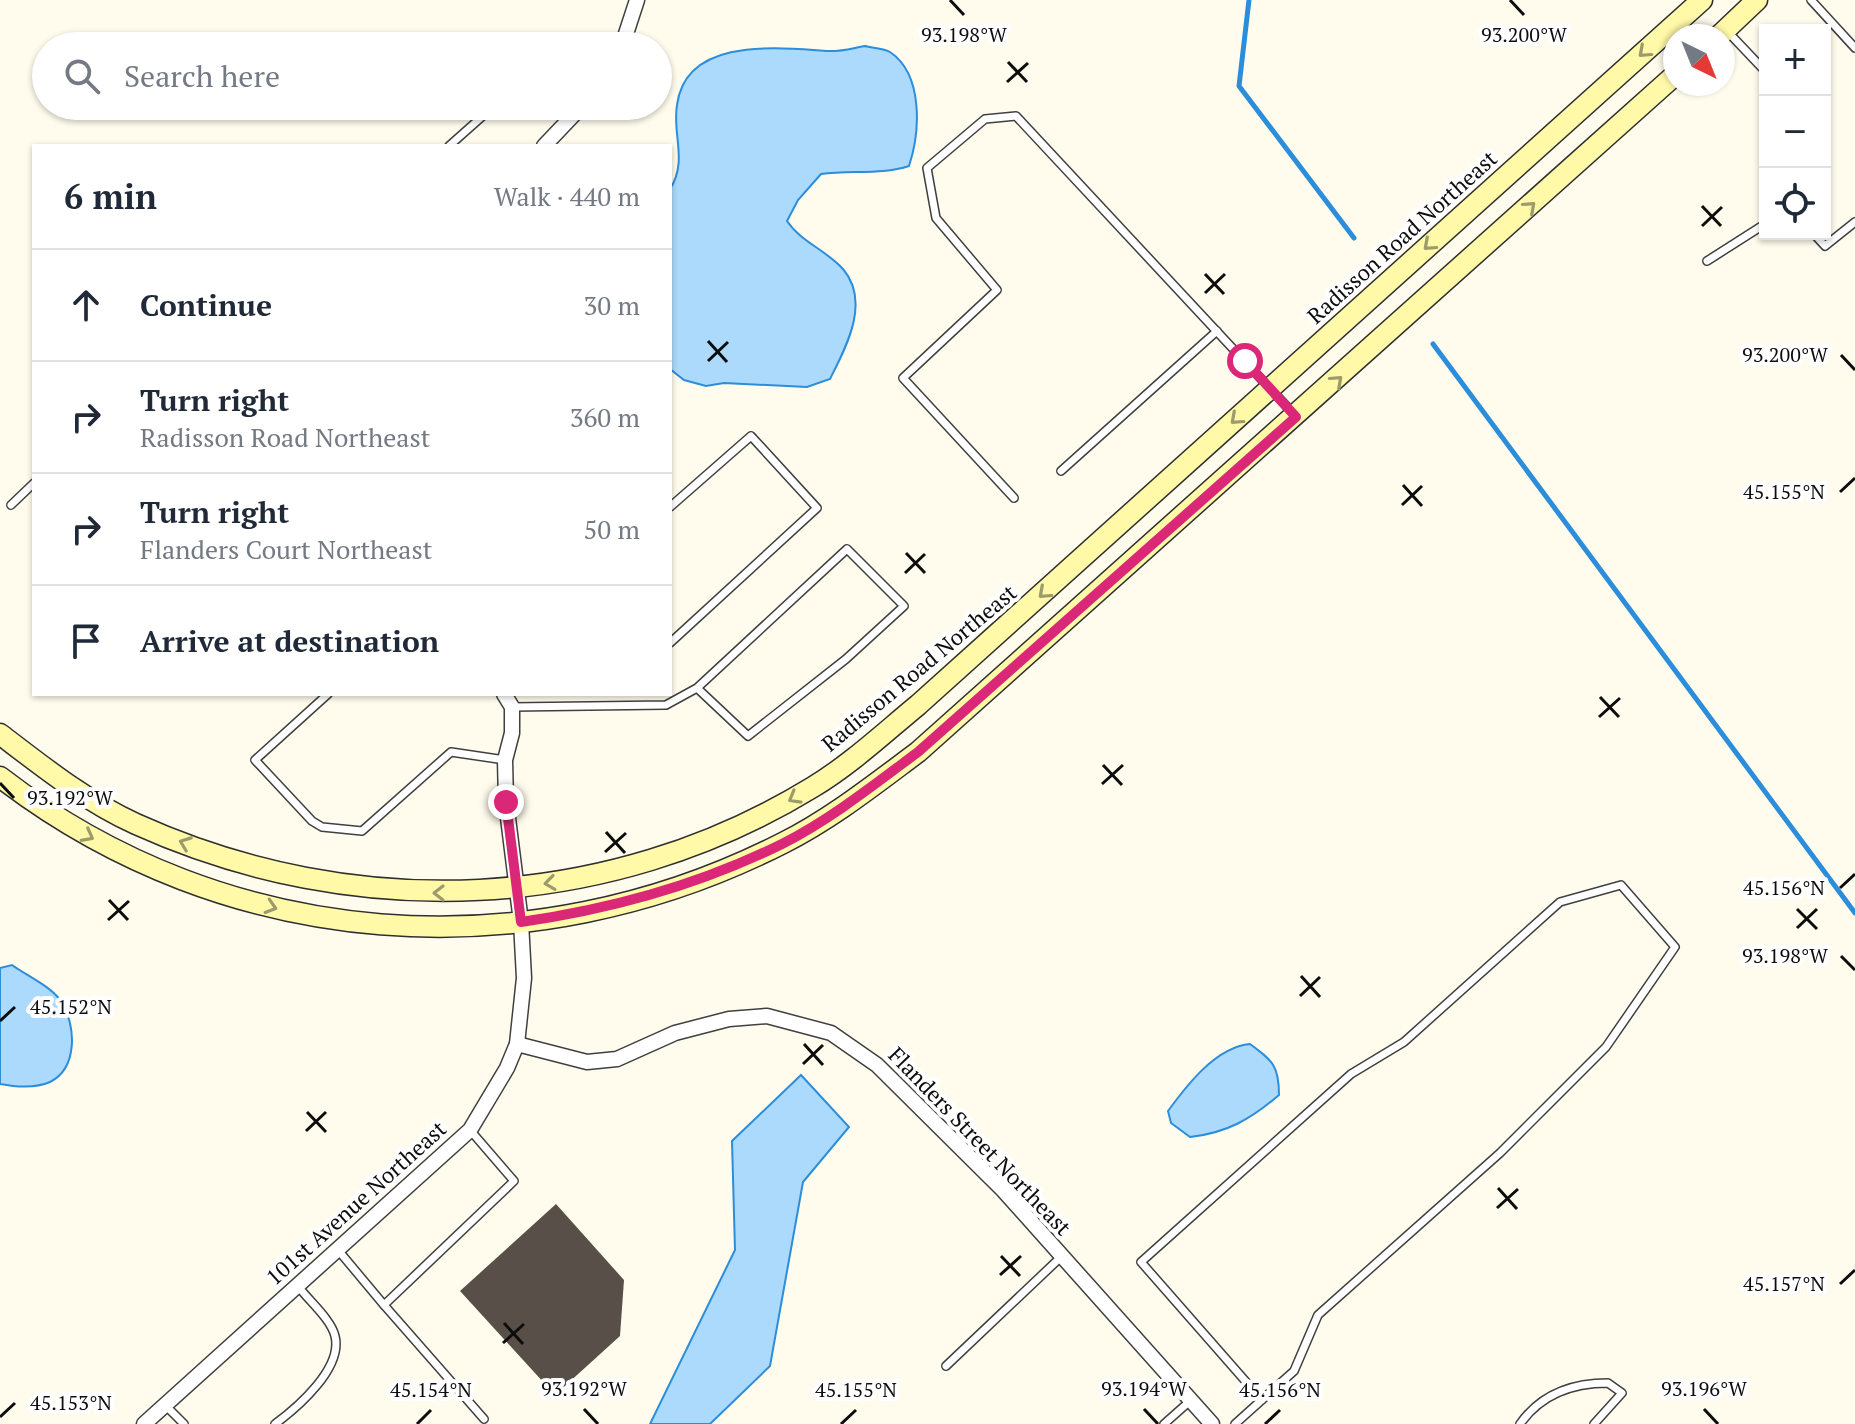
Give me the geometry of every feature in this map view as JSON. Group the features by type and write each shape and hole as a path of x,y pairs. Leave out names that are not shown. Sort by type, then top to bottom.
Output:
{"main road":[{"name":"Radisson Road Northeast","path":"0,734 57,778 134,823 230,860 319,883 410,893 517,888 593,877 653,861 712,839 815,785 918,705 1702,0"},
{"path":"1732,24 1757,0"},
{"path":"0,777 48,814 134,860 196,885 307,918 417,929 521,922 591,912 670,891 783,843 862,795 918,752 1663,86"}],"street":[{"path":"627,32 637,0"},
{"path":"546,144 569,120"},
{"name":"101st Avenue Northeast","path":"144,1424 470,1130 507,1068 517,1044 524,978 505,760 512,733 508,700"},
{"name":"Flanders Street Northeast","path":"517,1044 587,1062 617,1059 675,1033 729,1019 767,1016 831,1033 877,1065 1003,1190 1212,1424"}],"lane":[{"path":"1811,0 1855,48"},
{"path":"1735,44 1759,66"},
{"path":"1014,498 903,378 997,290 936,218 927,168 985,119 1016,116 1296,417"},
{"path":"451,144 478,120"},
{"path":"1820,240 1825,246 1855,222"},
{"path":"1707,261 1759,228"},
{"path":"1061,471 1217,331"},
{"path":"672,505 751,436 817,508 672,641"},
{"path":"11,505 32,485"},
{"path":"508,700 666,705 697,688 847,549 904,606 846,659 748,736 697,688"},
{"path":"326,696 255,760 322,827 362,831 451,752 505,760"},
{"path":"605,703 613,696"},
{"path":"1235,1424 1262,1400 1294,1371 1318,1315 1500,1153 1606,1047 1675,947 1621,885 1560,902 1404,1042 1351,1074 1141,1262 1262,1400"},
{"path":"384,1305 514,1181 470,1130"},
{"path":"338,1250 484,1419"},
{"path":"946,1366 1062,1256"},
{"path":"275,1424 321,1378 336,1355 335,1333 298,1286"},
{"path":"1520,1424 1543,1401 1566,1388 1608,1383 1622,1393 1594,1424"},
{"path":"1164,1424 1190,1401"},
{"path":"165,1405 184,1424"}],"water":[{"path":"865,46 881,49 901,62 914,89 917,121 909,166 821,174 798,200 787,221 799,235 843,269 851,282 855,310 843,353 830,379 807,387 724,383 706,386 684,380 672,371 672,185 679,158 677,105 684,83 698,67 716,57 738,51 785,48 842,50"},
{"path":"12,965 58,997 70,1023 72,1046 66,1067 59,1076 38,1086 0,1084 0,968"},
{"path":"1250,1044 1273,1065 1278,1077 1279,1095 1248,1118 1216,1132 1190,1137 1171,1123 1168,1111 1203,1069 1226,1052"},
{"path":"801,1075 849,1127 803,1182 770,1366 710,1424 650,1424 735,1250 732,1141"}],"building":[{"path":"556,1204 624,1280 620,1336 555,1395 460,1291"}],"waterway":[{"path":"1249,0 1239,86 1354,238"},
{"path":"1433,344 1855,913"}],"route":[{"path":"506,802 521,922 591,912 670,891 783,843 862,795 918,752 1296,417 1245,361"}]}
